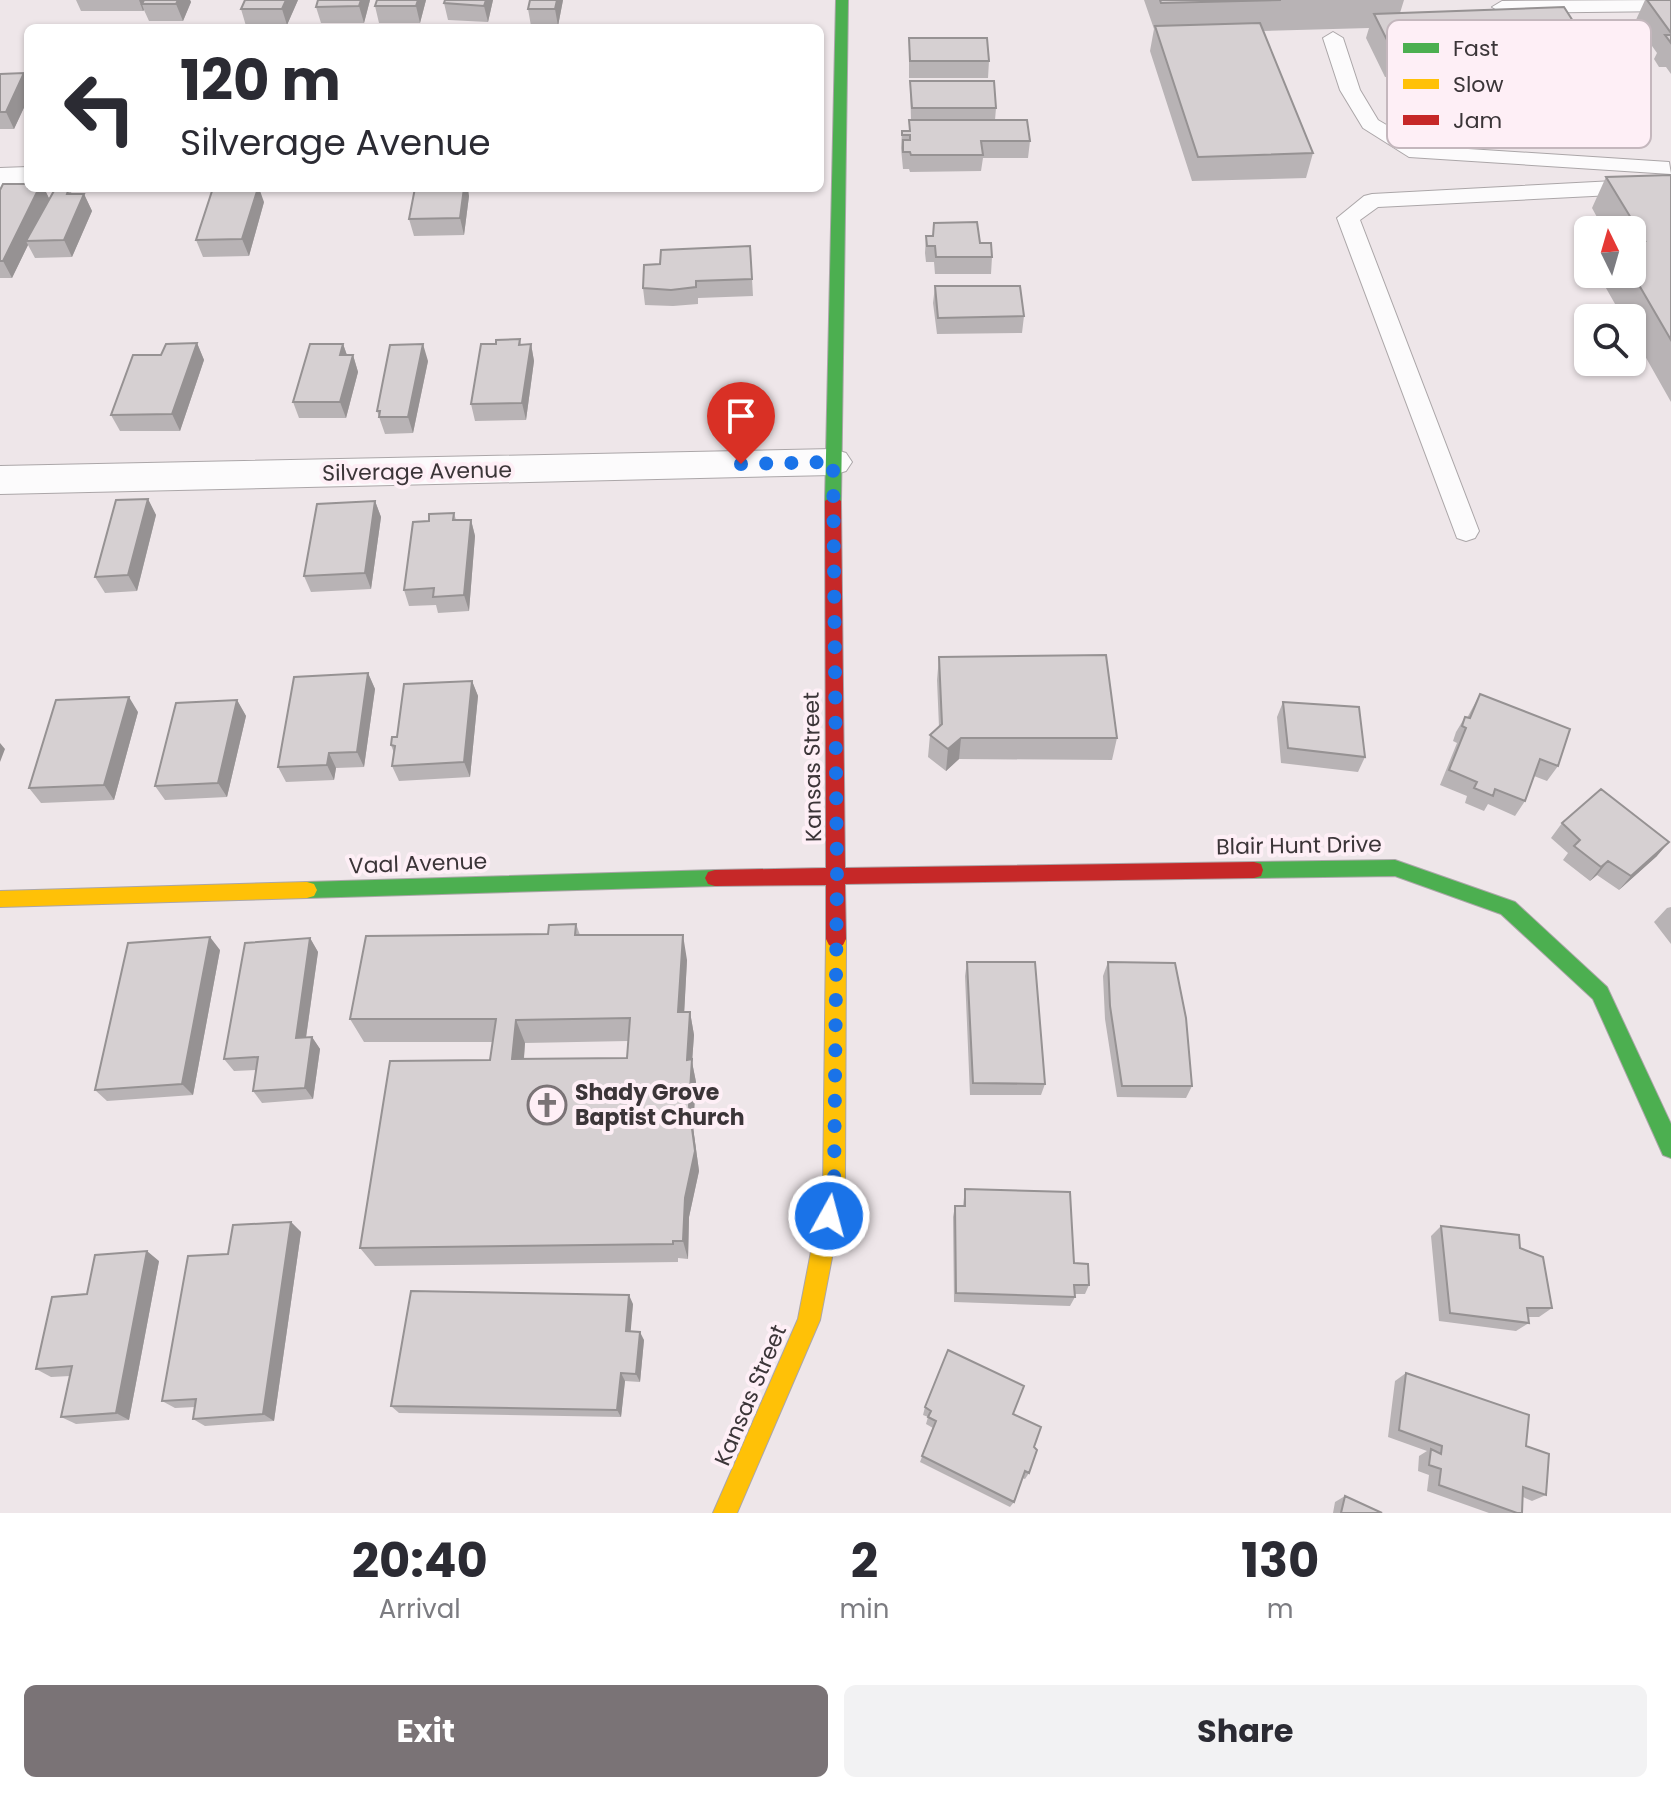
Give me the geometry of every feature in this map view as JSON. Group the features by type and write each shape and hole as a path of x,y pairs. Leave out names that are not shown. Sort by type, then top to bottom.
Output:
{"street":[{"name":"Kansas Street","path":"725,1513 809,1320 834,1190 837,875 829,163 842,0"},
{"path":"0,178 24,177"},
{"name":"Silverage Avenue","path":"0,480 833,462"},
{"name":"Blair Hunt Drive","path":"837,875 1395,868 1508,908 1600,993 1671,1148"},
{"name":"Vaal Avenue","path":"0,899 837,875"}],"lane":[{"path":"1502,7 1671,5"},
{"path":"1333,38 1350,90 1370,124 1387,134"},
{"path":"1410,148 1417,152 1671,168"},
{"path":"1466,531 1348,218 1372,201 1671,185"}],"building":[{"path":"144,0 178,0 176,4 142,4"},
{"path":"245,0 286,0 282,9 241,9"},
{"path":"318,0 361,0 359,6 316,7"},
{"path":"377,0 418,0 416,6 375,6"},
{"path":"445,0 486,0 484,6 444,3"},
{"path":"530,0 557,0 555,9 528,9"},
{"path":"1160,0 1281,0 1161,3"},
{"path":"1647,0 1671,0 1671,33"},
{"path":"1564,7 1572,20 1387,20 1387,40 1374,14"},
{"path":"1260,23 1313,153 1198,157 1155,26"},
{"path":"909,38 987,38 989,61 910,61"},
{"path":"24,73 6,112 0,112 0,74"},
{"path":"910,81 994,81 996,108 912,108"},
{"path":"909,120 1027,120 1030,141 981,141 983,155 911,155 910,152 903,152 903,140 910,140 910,135 902,135 902,131 910,131"},
{"path":"1671,175 1671,340 1641,288 1646,288 1646,216 1630,216 1606,177"},
{"path":"3,184 24,184 24,192 37,192 3,261 0,261 0,190"},
{"path":"53,192 84,194 64,240 26,241"},
{"path":"212,192 257,192 242,239 196,240"},
{"path":"414,192 463,192 460,218 409,219"},
{"path":"977,222 980,243 991,243 992,257 936,257 935,246 927,246 926,236 933,236 934,223"},
{"path":"750,246 752,279 696,281 696,287 671,290 643,288 644,265 660,264 661,250"},
{"path":"935,286 1020,286 1024,316 938,318"},
{"path":"520,339 519,345 531,344 522,403 471,404 481,344"},
{"path":"197,343 172,414 111,415 133,355 161,355 166,344"},
{"path":"310,344 343,344 340,355 353,355 340,402 293,402"},
{"path":"423,344 408,417 379,417 380,411 377,411 390,345"},
{"path":"148,499 128,575 95,577 116,500"},
{"path":"375,501 365,573 304,576 317,504"},
{"path":"454,513 453,520 471,520 464,595 433,597 434,588 404,590 413,522 429,521 429,514"},
{"path":"1106,655 1117,738 961,738 948,749 930,735 942,724 939,657"},
{"path":"368,673 357,752 329,753 327,765 278,767 294,677"},
{"path":"472,681 464,762 392,766 395,746 391,745 392,737 397,737 404,684"},
{"path":"1480,694 1570,729 1558,766 1540,759 1525,801 1495,789 1493,796 1474,788 1477,782 1449,770 1466,728 1462,726 1465,717 1470,718"},
{"path":"129,697 104,785 29,788 56,700"},
{"path":"237,700 218,783 155,786 176,703"},
{"path":"1283,702 1359,707 1365,757 1288,748"},
{"path":"1601,789 1669,842 1631,876 1608,861 1601,867 1574,846 1580,840 1562,823"},
{"name":"Shady Grove Baptist Church","path":"576,924 575,935 683,935 678,1012 690,1012 687,1060 692,1059 689,1106 695,1151 685,1198 683,1241 673,1241 673,1244 360,1248 390,1061 490,1060 496,1019 350,1019 366,936 548,934 549,925","holes":["630,1018 627,1058 512,1059 516,1020"]},
{"path":"210,937 182,1084 95,1090 128,943"},
{"path":"310,938 296,1038 312,1037 305,1088 253,1091 258,1057 224,1059 245,943"},
{"path":"967,962 1035,962 1045,1084 973,1083"},
{"path":"1108,962 1175,963 1186,1018 1192,1086 1122,1086 1110,1006"},
{"path":"965,1189 1070,1192 1074,1263 1088,1264 1089,1285 1074,1285 1075,1297 956,1293 955,1206 965,1206"},
{"path":"291,1222 263,1414 193,1419 196,1399 162,1401 188,1256 228,1254 233,1225"},
{"path":"1441,1226 1519,1235 1520,1248 1543,1257 1552,1308 1527,1308 1529,1323 1450,1313"},
{"path":"147,1251 116,1413 61,1417 72,1366 36,1369 52,1297 87,1294 95,1255"},
{"path":"411,1291 629,1295 626,1331 640,1332 636,1374 621,1373 617,1410 391,1406"},
{"path":"948,1350 1024,1386 1013,1414 1041,1427 1029,1473 1025,1471 1014,1502 922,1456 936,1421 928,1417 931,1411 925,1407"},
{"path":"1406,1373 1529,1415 1526,1446 1549,1454 1546,1495 1523,1487 1522,1513 1517,1513 1439,1485 1441,1469 1429,1465 1431,1449 1441,1454 1442,1446 1399,1430"},
{"path":"1345,1496 1382,1513 1341,1513"}],"traffic: fast":[{"path":"833,501 842,0"},
{"path":"1254,870 1395,868 1508,908 1600,993 1671,1148"},
{"path":"307,890 715,878"}],"traffic: slow":[{"path":"0,899 307,890"},
{"path":"725,1513 809,1320 834,1190 836,939"}],"traffic: jam":[{"path":"833,501 836,939"},
{"path":"715,878 1254,870"}],"place":[{"name":"Shady Grove Baptist Church","path":"547,1105"}],"route":[{"path":"741,464 833,462 837,875 834,1190 829,1216"}]}
